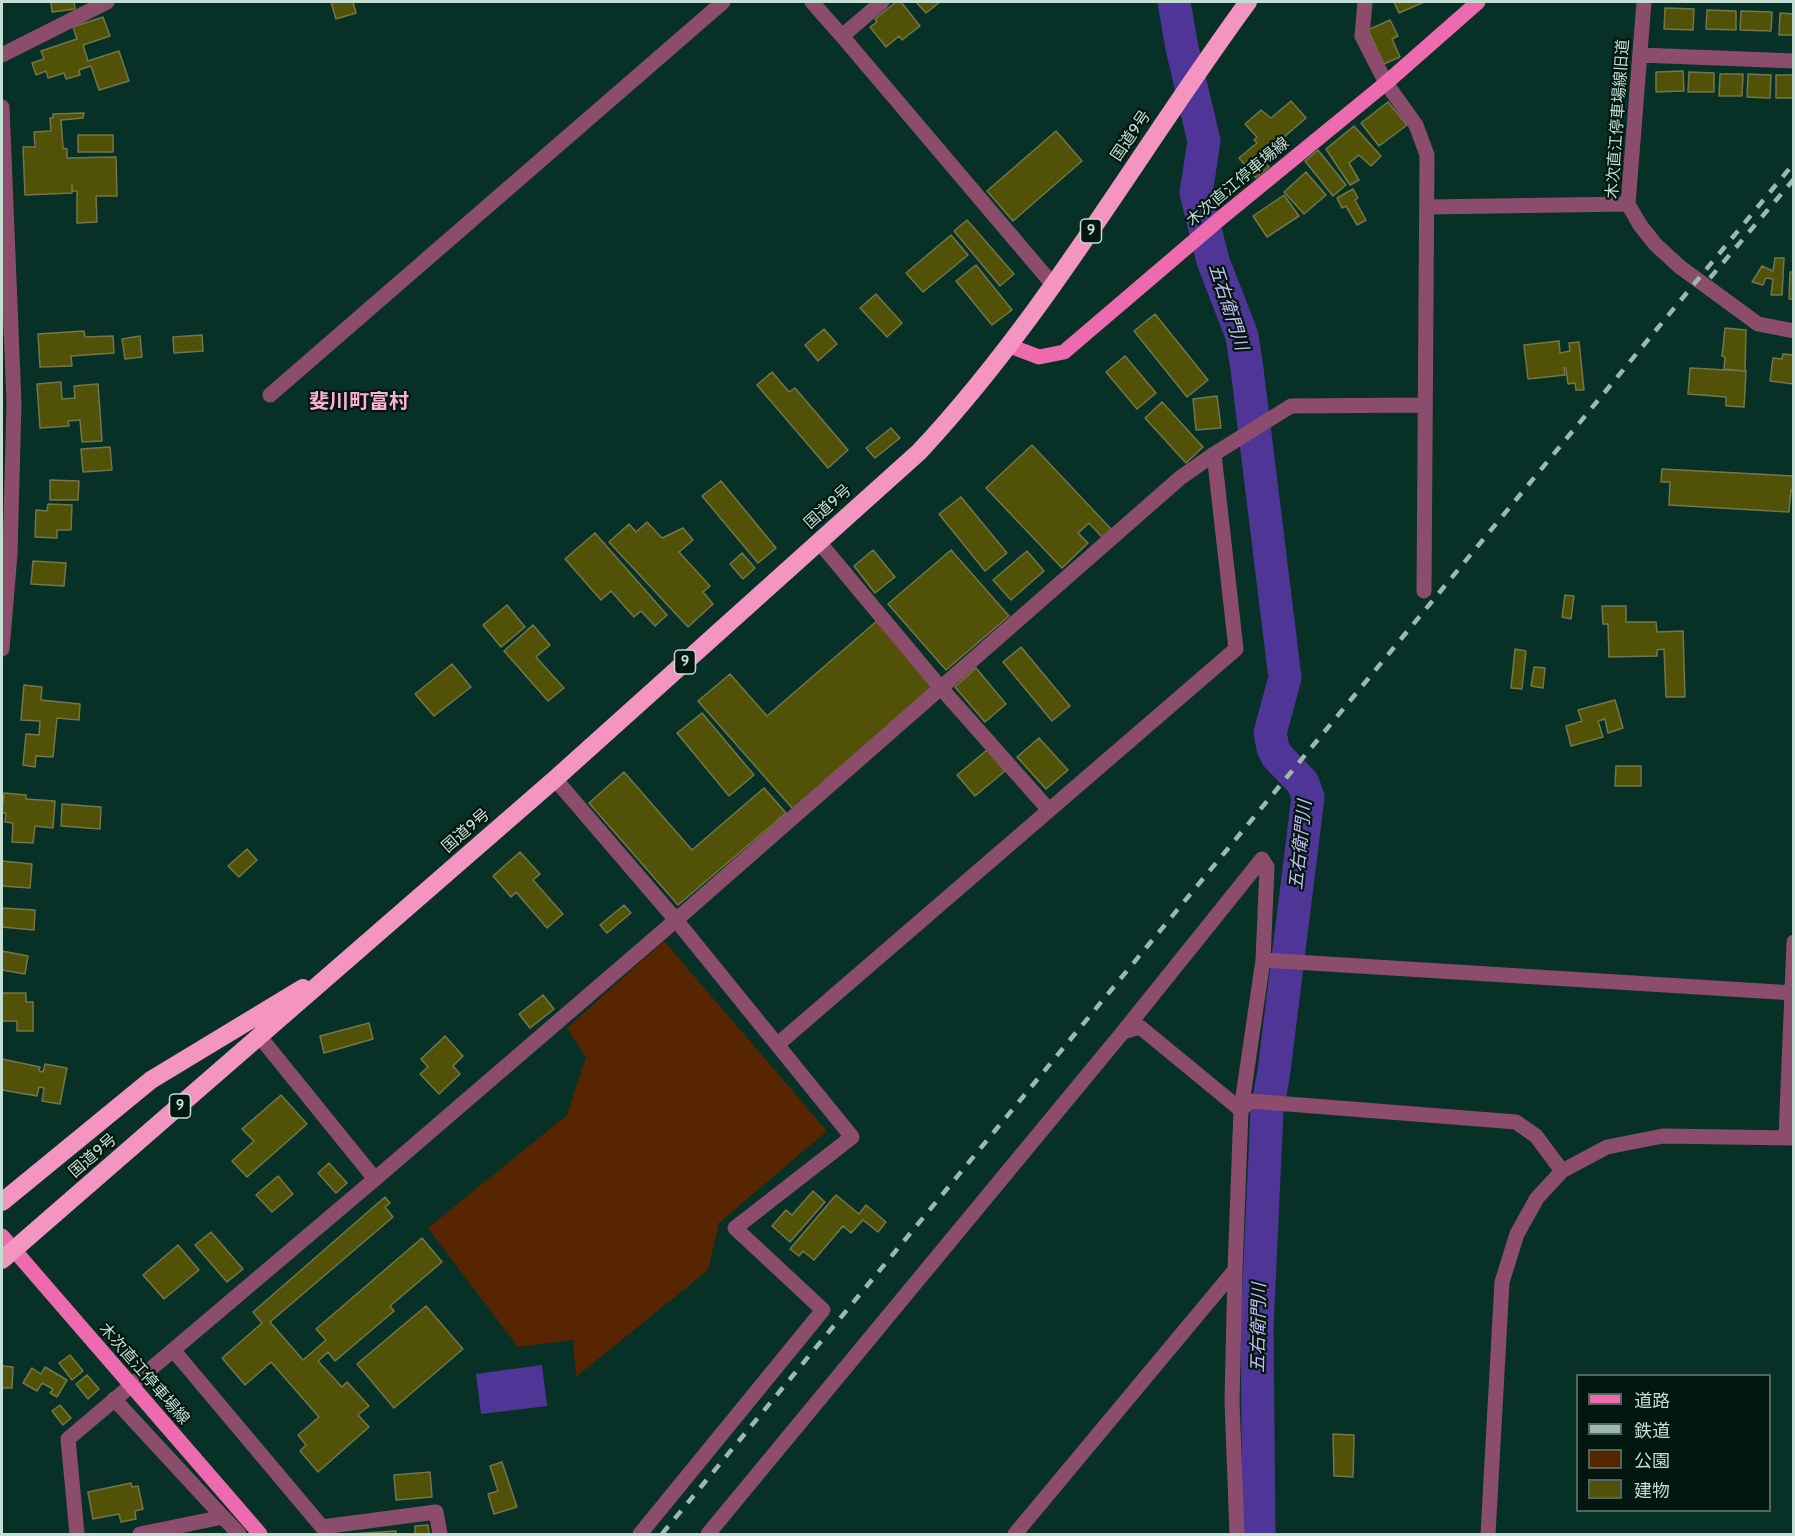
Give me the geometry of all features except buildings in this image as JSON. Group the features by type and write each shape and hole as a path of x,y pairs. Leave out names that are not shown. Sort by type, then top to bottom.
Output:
{"highway":[{"name":"国道9号","path":"8,1255 555,779 920,452 958,411 1054,286 1213,50 1248,2"},
{"name":"国道9号","path":"2,1202 151,1080 345,962"}],"main road":[{"name":"木次直江停車場線","path":"1010,346 1039,357 1064,352 1221,218 1386,83 1478,2"},
{"name":"木次直江停車場線","path":"2,1236 8,1255 130,1386 260,1534"}],"street":[{"path":"2,55 107,2"},
{"path":"270,395 723,2"},
{"path":"812,2 1054,286"},
{"path":"842,36 882,2"},
{"path":"1365,2 1362,36 1386,83 1416,125 1426,154 1424,591"},
{"name":"木次直江停車場線旧道","path":"1644,2 1628,204 1640,225 1655,244 1680,267 1758,324 1794,331"},
{"path":"1640,55 1794,61"},
{"path":"2,107 3,179 15,403 10,554 2,649"},
{"path":"1427,207 1628,204"},
{"path":"77,1534 68,1439 174,1351 676,920 1180,478 1291,406 1425,405"},
{"path":"778,1044 1236,649 1214,454"},
{"path":"819,542 940,687 1049,810"},
{"path":"555,779 676,920 852,1137 735,1228 823,1310 640,1534"},
{"path":"708,1534 1123,1032 1262,859 1267,867 1263,960 1241,1110 1234,1270 1232,1401 1237,1534"},
{"path":"1488,1534 1502,1282 1517,1234 1537,1198 1562,1171 1607,1147 1663,1136 1790,1137 1794,942"},
{"path":"1263,960 1792,993"},
{"path":"1123,1032 1140,1027 1241,1110"},
{"path":"260,1037 375,1179"},
{"path":"1241,1110 1250,1101 1516,1122 1536,1136 1562,1171"},
{"path":"1015,1534 1234,1270"},
{"path":"174,1351 322,1527 436,1512 440,1534"},
{"path":"114,1399 239,1534"},
{"path":"140,1534 223,1517"}],"green space":[{"path":"664,941 827,1131 719,1223 708,1270 576,1377 573,1340 518,1347 428,1228 567,1115 586,1057 567,1028"}],"shaded area":[{"path":"542,1365 547,1406 481,1414 476,1374"}],"waterway":[{"name":"五右衛門川","path":"1174,2 1182,48 1204,141 1196,193 1213,261 1242,336 1247,369 1285,678 1270,733 1277,756 1303,783 1308,797 1267,1111 1257,1327 1259,1534"}],"railway":[{"path":"662,1534 1794,163"},
{"path":"1710,278 1794,179"}],"district":[{"name":"斐川町富村","path":"359,402"}]}
